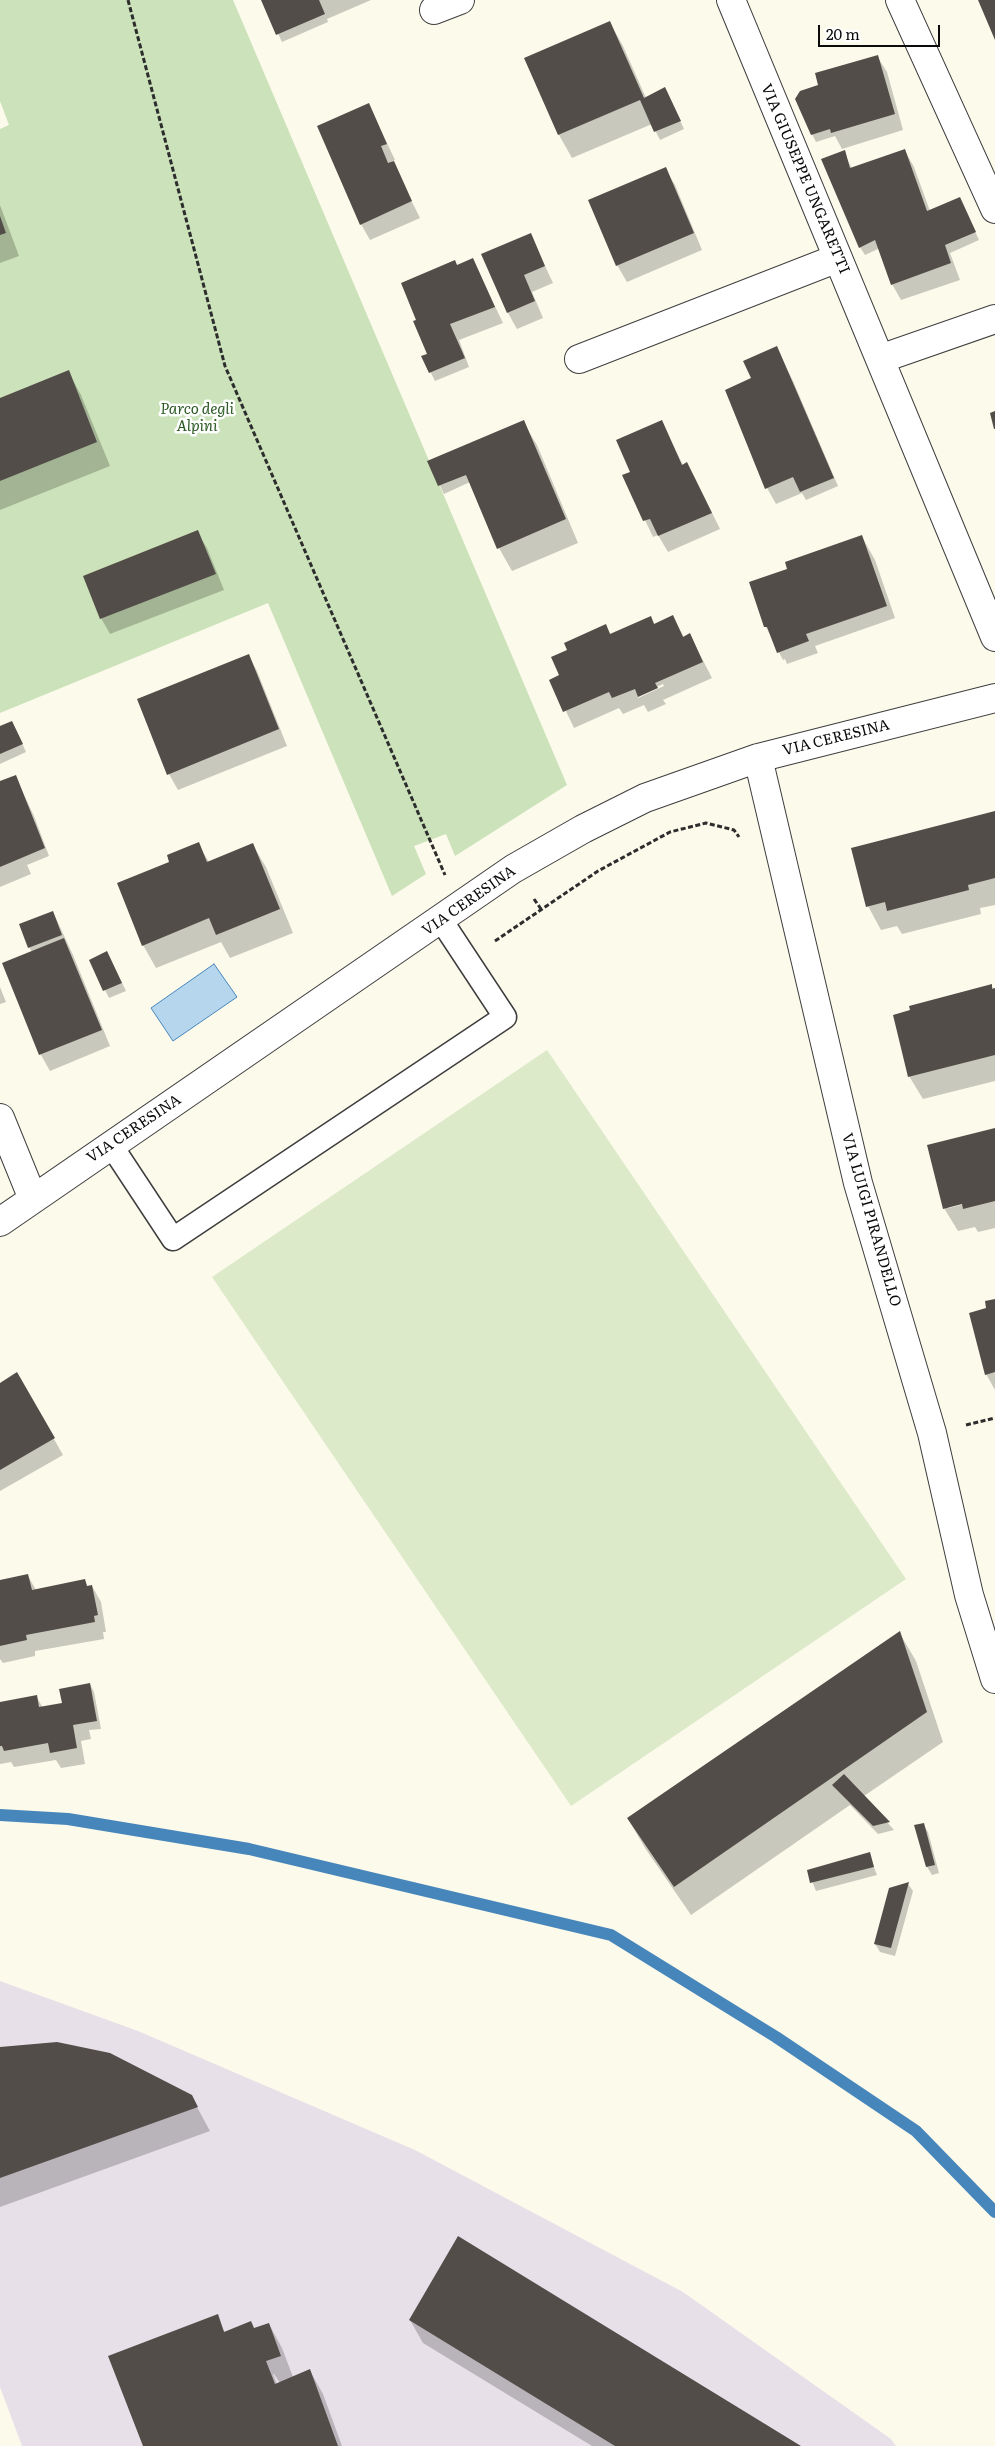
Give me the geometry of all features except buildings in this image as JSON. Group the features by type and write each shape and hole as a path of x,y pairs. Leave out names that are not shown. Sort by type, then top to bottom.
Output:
{"street":[{"path":"434,10 460,0"},
{"name":"VIA GIUSEPPE UNGARETTI","path":"731,0 995,637"},
{"path":"900,0 995,209"},
{"path":"579,359 838,258"},
{"path":"880,359 995,319"},
{"name":"VIA CERESINA","path":"0,1222 513,869 583,829 645,798 758,758 995,698"},
{"name":"VIA LUIGI PIRANDELLO","path":"758,758 858,1183 932,1433 969,1595 995,1679"},
{"path":"0,1118 34,1199"}],"lane":[{"path":"111,1145 173,1239 505,1016 468,961 450,913"}],"path":[{"path":"128,0 225,366 429,842 450,913"},
{"path":"468,961 598,871 670,832 706,822 734,830 741,839"}],"shaded area":[{"path":"0,1981 138,2031 415,2150 683,2292 891,2439 896,2446 22,2446 0,2387"}],"green space":[{"name":"Parco degli Alpini","path":"0,0 233,0 567,785 455,856 446,834 414,846 426,874 392,896 268,603 0,713 0,129 9,125 0,101"},
{"path":"547,1050 906,1579 571,1806 212,1277"}],"water":[{"path":"214,964 237,997 173,1041 151,1008"}],"waterway":[{"path":"0,1815 68,1819 249,1849 611,1935 776,2037 916,2131 995,2212"}]}
